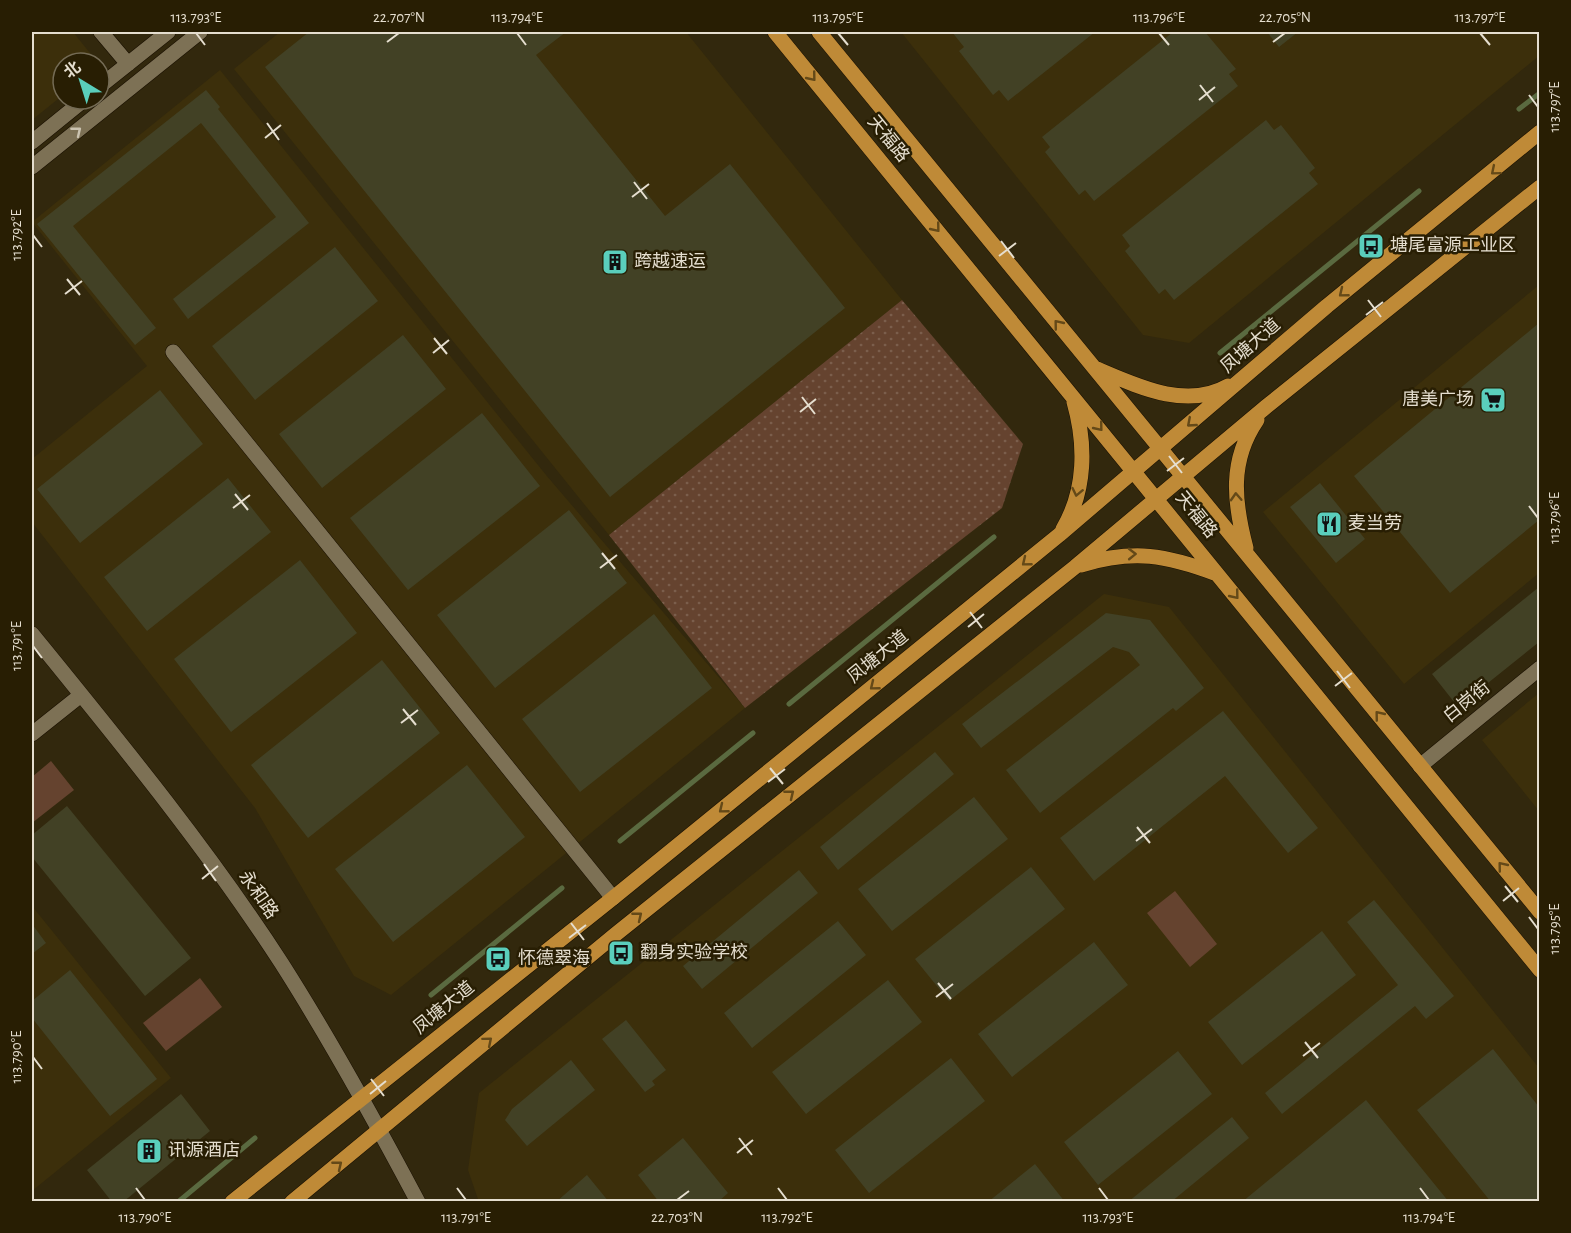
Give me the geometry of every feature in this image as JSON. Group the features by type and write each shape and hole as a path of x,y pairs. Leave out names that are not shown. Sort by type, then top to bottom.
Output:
{"main road":[{"name":"天福路","path":"775,32 1220,575 1539,970"},
{"name":"天福路","path":"819,32 1539,912"},
{"name":"凤塘大道","path":"232,1202 613,898 1059,536 1327,306 1539,132"},
{"path":"292,1202 616,934 1075,567 1266,406 1539,187"},
{"path":"1095,369 1161,394 1185,397 1222,389 1251,372"},
{"path":"1059,536 1076,498 1081,475 1081,426 1071,393"},
{"path":"1247,554 1235,502 1235,479 1239,455 1266,406"},
{"path":"1075,567 1124,554 1147,554 1185,563 1220,575"}],"street":[{"path":"101,32 128,64"},
{"path":"111,77 168,32"},
{"path":"32,167 200,32"},
{"path":"32,142 70,111"},
{"path":"173,352 613,898"},
{"name":"永和路","path":"32,634 185,825 281,963 363,1097 418,1202"},
{"name":"白岗街","path":"1420,766 1539,668"},
{"path":"32,734 81,694"}],"shaded area":[{"path":"32,32 73,32 88,51 51,51 51,105 32,120"},
{"name":"跨越速运","path":"280,32 686,32 902,300 609,535 234,69"},
{"name":"塘尾富源工业区","path":"901,32 1539,32 1540,55 1189,343 1143,335"},
{"path":"220,70 546,475 745,708 391,995 354,976 255,808 32,522 32,459 147,366 32,222"},
{"name":"唐美广场","path":"1539,285 1539,573 1404,684 1263,512"},
{"path":"902,300 1023,444 1002,508 745,708 609,535"},
{"path":"1104,594 1169,607 1539,1068 1539,1201 479,1202 468,1170 479,1093"},
{"path":"1539,693 1539,811 1482,740"},
{"path":"51,761 74,790 32,823 32,777"},
{"path":"1175,891 1217,944 1190,967 1147,913"},
{"path":"32,906 171,1078 32,1191"},
{"path":"200,978 222,1007 166,1051 143,1023"}],"building":[{"name":"跨越速运","path":"309,32 566,32 536,55 665,216 730,164 845,308 610,497 265,67"},
{"path":"952,32 1095,32 1008,101 999,90 993,95 959,51 964,47"},
{"path":"1173,32 1205,32 1236,69 1229,74 1238,86 1094,201 1085,190 1079,195 1045,152 1050,147 1042,137"},
{"path":"1267,32 1298,32 1279,47"},
{"path":"206,90 220,107 218,109 309,223 188,319 173,299 276,217 201,123 73,226 156,328 135,345 37,224"},
{"path":"1266,120 1274,130 1281,125 1315,168 1309,173 1318,184 1174,300 1165,289 1159,294 1125,251 1130,246 1122,235"},
{"path":"335,247 378,301 255,400 212,346"},
{"name":"唐美广场","path":"1539,323 1539,520 1450,593 1354,476"},
{"path":"403,335 446,389 322,488 279,434"},
{"path":"160,390 203,444 80,543 37,489"},
{"path":"482,413 540,486 408,590 350,518"},
{"path":"228,478 271,532 147,631 104,577"},
{"path":"1320,483 1365,539 1336,563 1290,507"},
{"path":"569,510 627,583 495,688 437,615"},
{"path":"300,560 357,633 231,732 174,659"},
{"path":"1539,587 1539,642 1458,707 1432,674"},
{"path":"1106,613 1150,620 1204,688 1176,711 1173,708 1040,813 1006,770 1140,665 1129,652 1113,647 981,748 962,724"},
{"path":"654,614 712,688 580,792 522,719"},
{"path":"382,660 440,733 308,838 251,765"},
{"path":"1223,711 1318,828 1288,853 1225,776 1094,881 1060,838"},
{"path":"935,752 954,774 838,870 820,847"},
{"path":"467,765 525,837 393,942 335,869"},
{"path":"974,797 1008,839 892,931 858,889"},
{"path":"67,806 191,958 145,996 32,857 32,835"},
{"path":"1031,867 1065,909 949,1001 915,959"},
{"path":"799,870 818,893 702,989 683,966"},
{"path":"1374,900 1454,996 1426,1019 1415,1006 1282,1114 1265,1093 1398,985 1347,922"},
{"path":"838,921 866,955 752,1048 724,1013"},
{"path":"32,924 46,943 32,954"},
{"path":"1322,931 1356,975 1242,1065 1208,1022"},
{"path":"1094,942 1128,985 1012,1077 978,1034"},
{"path":"70,970 157,1079 110,1116 32,1018 32,1001"},
{"path":"888,980 922,1022 806,1114 772,1072"},
{"path":"626,1020 666,1070 652,1081 655,1085 645,1092 602,1039"},
{"path":"1493,1049 1539,1107 1539,1202 1491,1202 1417,1110"},
{"path":"1178,1051 1212,1094 1098,1185 1064,1142"},
{"path":"951,1058 985,1101 869,1193 835,1150"},
{"path":"571,1060 595,1090 527,1146 505,1120 512,1109"},
{"name":"讯源酒店","path":"181,1094 210,1131 123,1202 112,1202 87,1170"},
{"path":"1366,1100 1449,1202 1242,1202"},
{"path":"1232,1117 1249,1138 1171,1202 1128,1202"},
{"path":"683,1138 728,1193 718,1202 659,1202 638,1175"},
{"path":"1035,1164 1065,1202 988,1202"},
{"path":"587,1175 609,1202 556,1202"}],"waterway":[{"path":"1519,109 1540,93"},
{"path":"1220,353 1419,191"},
{"path":"789,704 994,537"},
{"path":"620,841 753,733"},
{"path":"431,995 562,888"},
{"path":"178,1202 255,1138"}],"place":[{"name":"塘尾富源工业区","path":"1371,246"},
{"name":"跨越速运","path":"615,262"},
{"name":"唐美广场","path":"1493,400"},
{"name":"麦当劳","path":"1329,524"},
{"name":"翻身实验学校","path":"621,953"},
{"name":"怀德翠海","path":"498,959"},
{"name":"讯源酒店","path":"149,1151"}]}
